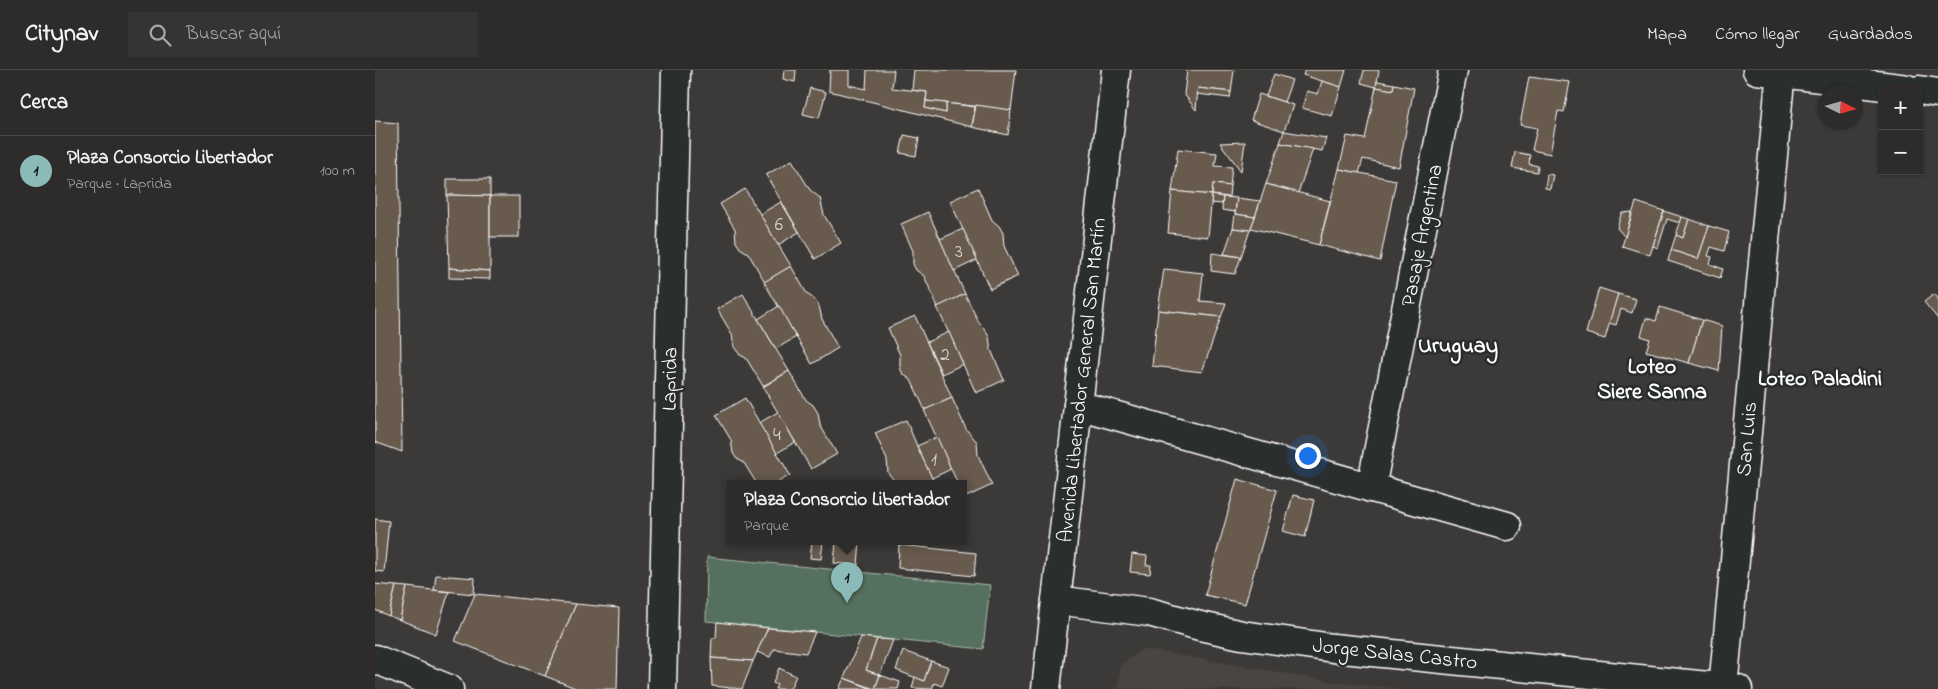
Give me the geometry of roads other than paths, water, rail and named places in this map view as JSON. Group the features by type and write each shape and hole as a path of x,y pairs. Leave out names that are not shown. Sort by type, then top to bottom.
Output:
{"street":[{"name":"Laprida","path":"662,689 676,70"},
{"name":"Avenida Libertador General San Martín","path":"1046,689 1116,70"},
{"name":"Pasaje Argentina","path":"1371,488 1453,70"},
{"path":"1773,71 1878,85"},
{"name":"San Luis","path":"1730,688 1773,71"},
{"path":"1923,91 1938,93"},
{"path":"1078,405 1507,526"},
{"name":"Jorge Salas Castro","path":"1056,600 1149,612 1242,635 1333,648 1730,688"},
{"path":"375,659 449,689"}],"place":[{"name":"Plaza Consorcio Libertador","path":"847,603"}],"district":[{"name":"Uruguay","path":"1458,344"},
{"name":"Loteo Paladini","path":"1820,377"},
{"name":"Loteo Siere Sanna","path":"1652,378"}]}
